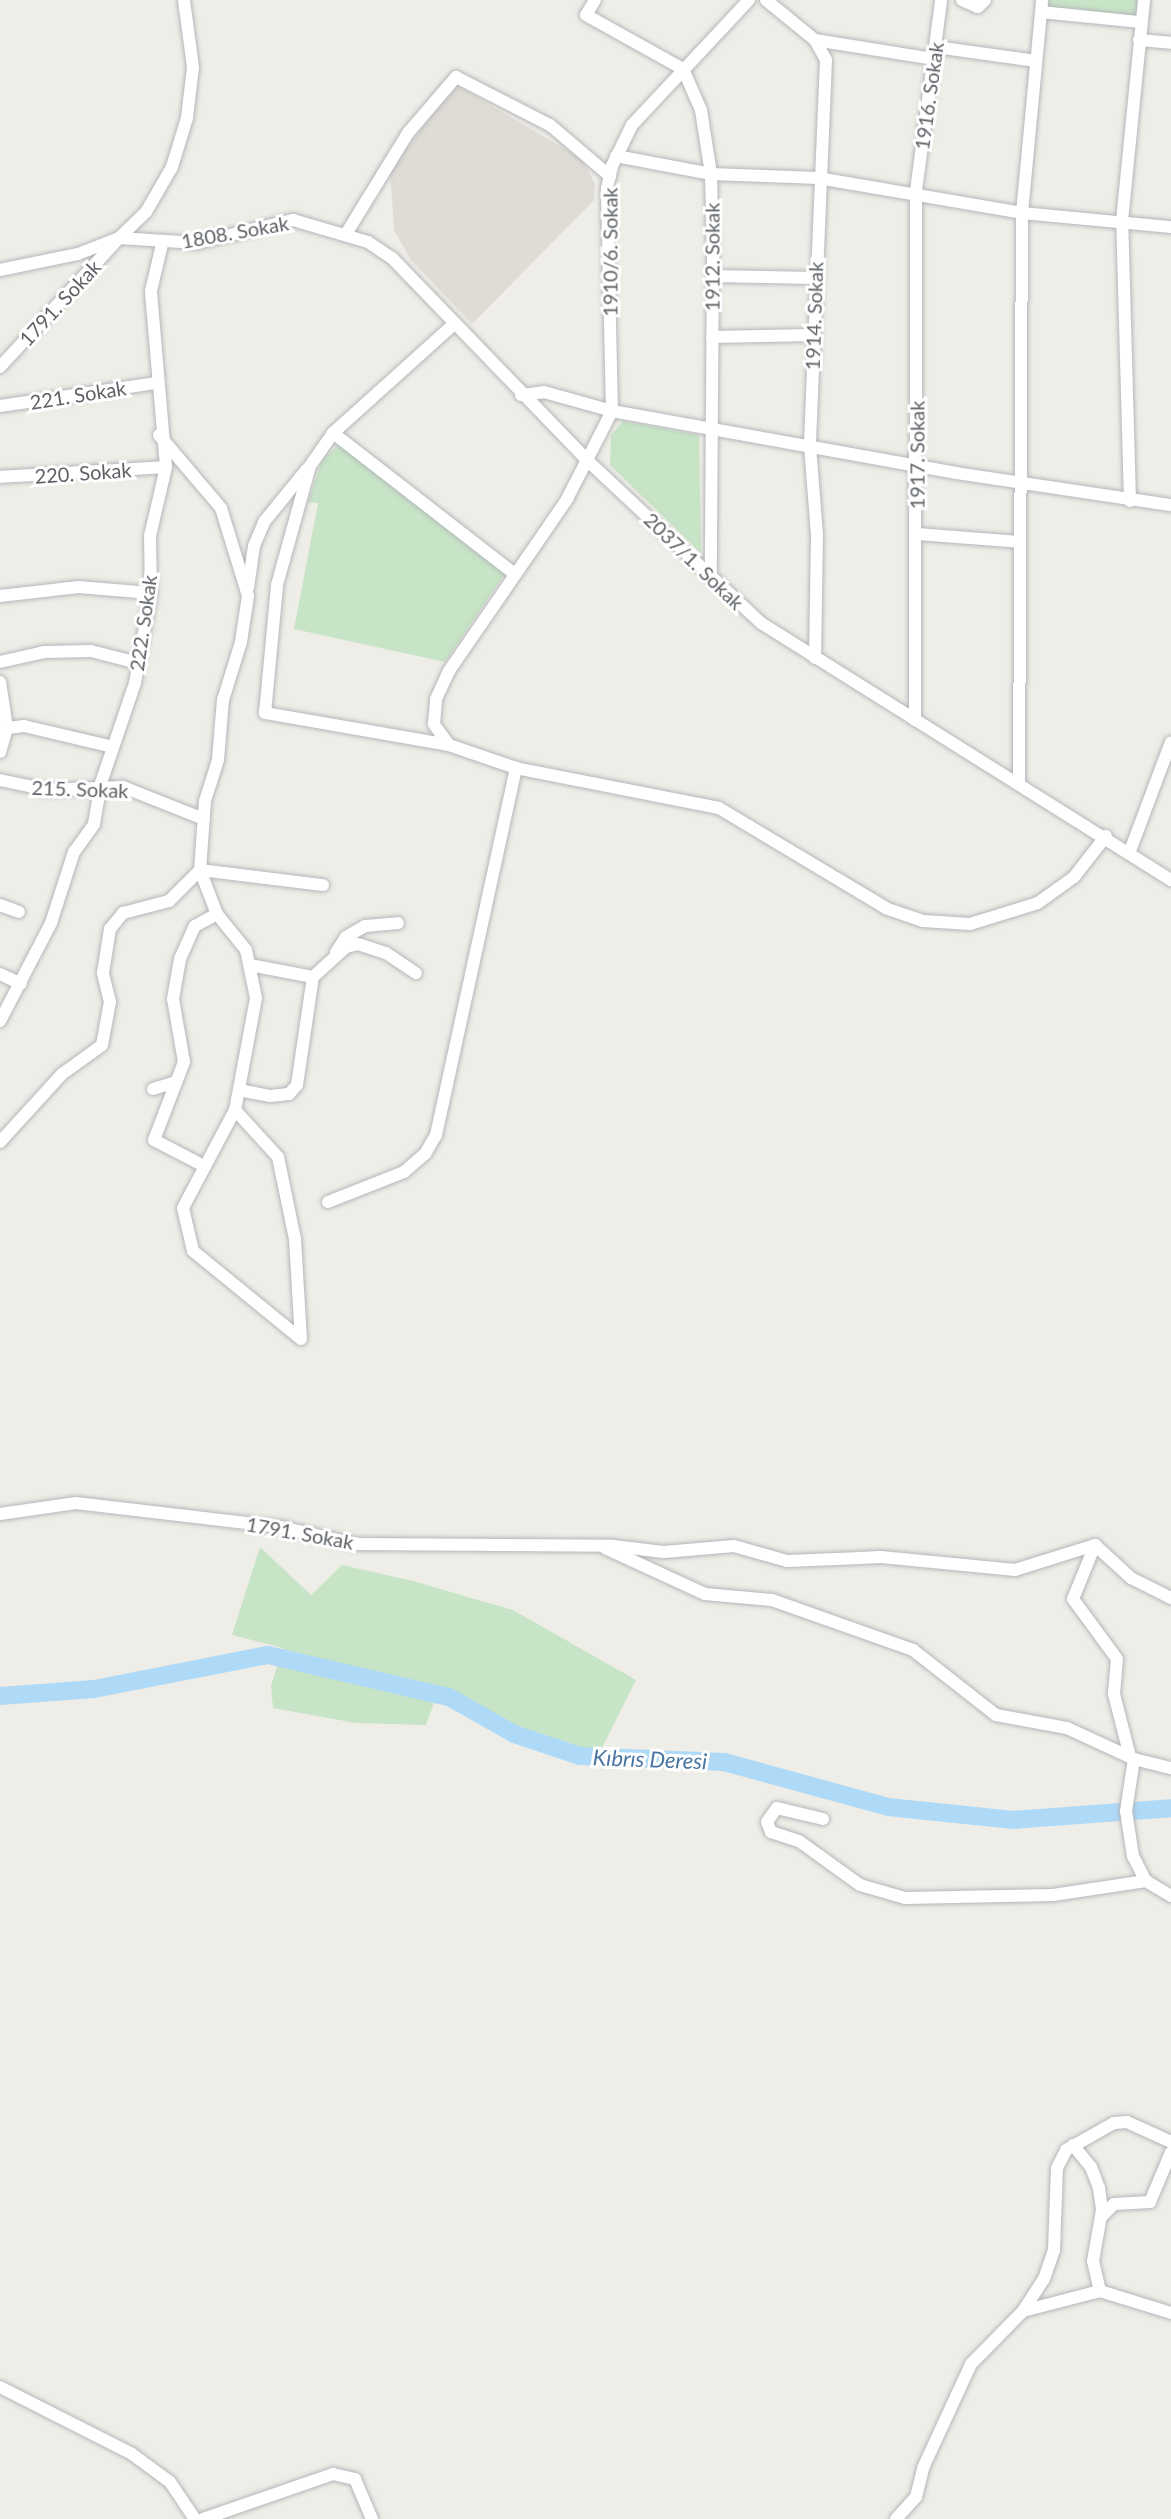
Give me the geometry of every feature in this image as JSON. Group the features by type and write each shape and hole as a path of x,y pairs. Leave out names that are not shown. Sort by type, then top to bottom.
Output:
{"street":[{"name":"1791. Sokak","path":"0,367 146,212 182,143 193,67 184,0"},
{"path":"595,0 586,15 683,69"},
{"name":"1910/6. Sokak","path":"612,411 610,176 616,156 632,125 749,0"},
{"path":"766,0 815,40 1036,61"},
{"name":"1916. Sokak","path":"916,191 941,0"},
{"path":"962,0 978,7 985,0"},
{"path":"1130,501 1122,221 1144,0"},
{"path":"1019,783 1022,213 1041,6 1140,22"},
{"name":"1914. Sokak","path":"815,40 826,60 818,178 810,446 817,534 815,658"},
{"path":"1139,40 1171,43"},
{"name":"1912. Sokak","path":"683,69 701,110 711,174 711,578"},
{"path":"346,234 408,133 456,77 550,125 610,176"},
{"path":"616,156 711,174 818,178 916,191 1022,213 1171,227"},
{"name":"1917. Sokak","path":"915,720 916,191"},
{"name":"1808. Sokak","path":"119,238 162,244 197,243 284,220 303,222"},
{"name":"2037/1. Sokak","path":"303,222 381,248 521,395 761,623 1130,851 1171,880"},
{"name":"1791. Sokak","path":"0,270 78,254 119,238"},
{"name":"222. Sokak","path":"21,984 51,923 74,852 94,824 100,788 138,663 151,593 150,536 166,467 159,435 151,291 162,244"},
{"path":"713,276 815,278"},
{"path":"235,1110 278,1157 295,1239 301,1339 193,1251 183,1208 235,1110 256,998 246,950 217,914 200,870 204,819 218,760 223,700 241,642 254,546 264,522 333,433 455,323"},
{"path":"712,337 813,335"},
{"name":"221. Sokak","path":"0,406 155,383"},
{"path":"521,395 544,392 612,411 710,429 1020,483 1171,505"},
{"path":"449,745 434,724 441,685 589,462 612,411"},
{"path":"333,433 515,574"},
{"path":"159,435 221,508 248,596"},
{"path":"310,466 277,585 265,713 449,745 516,768 719,808 886,908 950,925 1003,918 1038,903 1074,877 1106,836"},
{"name":"220. Sokak","path":"0,477 166,467"},
{"path":"917,534 1020,542"},
{"path":"0,596 78,587 151,593"},
{"path":"0,662 44,652 91,651 138,663"},
{"path":"0,682 4,729 0,752"},
{"path":"4,729 58,732 113,747"},
{"path":"1130,851 1171,742"},
{"path":"328,1202 385,1182 431,1145 516,768"},
{"name":"215. Sokak","path":"0,780 48,790 123,787 156,796 204,819"},
{"path":"200,870 323,885"},
{"path":"0,1142 62,1074 102,1045 109,1016 103,973 110,929 123,913 169,901 200,870"},
{"path":"0,905 19,912"},
{"path":"204,1166 154,1140 176,1082 184,1050 173,999 180,959 195,926 217,914"},
{"path":"239,1090 270,1096 289,1094 297,1085 313,977 335,955 346,937 365,926 398,923"},
{"path":"335,955 358,944 386,953 416,973"},
{"path":"250,965 313,977"},
{"path":"0,974 21,984 0,1021"},
{"path":"153,1089 176,1082"},
{"name":"1791. Sokak","path":"0,1514 102,1504 281,1527 356,1544 602,1547 664,1552 734,1546 787,1561 881,1557 1015,1570 1095,1545"},
{"path":"1171,1598 1131,1578 1095,1545 1073,1599 1117,1659 1114,1694 1132,1758 1126,1826 1146,1881 1171,1896"},
{"path":"602,1547 705,1594 772,1600 913,1650 996,1715 1067,1728 1132,1758 1171,1768"},
{"path":"823,1819 777,1808 767,1822 771,1832 806,1845 860,1885 905,1898 1053,1895 1146,1881"},
{"path":"896,2519 916,2497 923,2468 971,2364 1023,2311 1050,2264 1057,2168 1073,2145 1114,2123 1127,2122 1171,2142"},
{"path":"1073,2145 1096,2178 1101,2217 1093,2261 1100,2291"},
{"path":"1101,2217 1114,2204 1150,2202 1171,2152"},
{"path":"1023,2311 1100,2291 1171,2313"},
{"path":"0,2387 132,2454 170,2482 195,2519"},
{"path":"203,2519 333,2474 355,2479 372,2519"}],"shaded area":[{"path":"456,85 582,159 595,184 594,200 472,324 411,260 394,230 390,169"}],"green space":[{"path":"1049,0 1139,0 1135,16 1049,7"},
{"path":"623,421 699,435 701,553 610,465 611,435"},
{"path":"341,443 506,572 445,662 294,629 318,503 308,502 322,460"},
{"path":"260,1547 311,1595 342,1565 413,1581 513,1610 636,1680 602,1748 566,1750 439,1689 426,1725 356,1723 273,1708 271,1686 283,1648 232,1635"}],"waterway":[{"name":"Kıbrıs Deresi","path":"0,1696 94,1689 268,1655 449,1697 514,1734 580,1756 724,1762 888,1807 1013,1820 1171,1808"}]}
